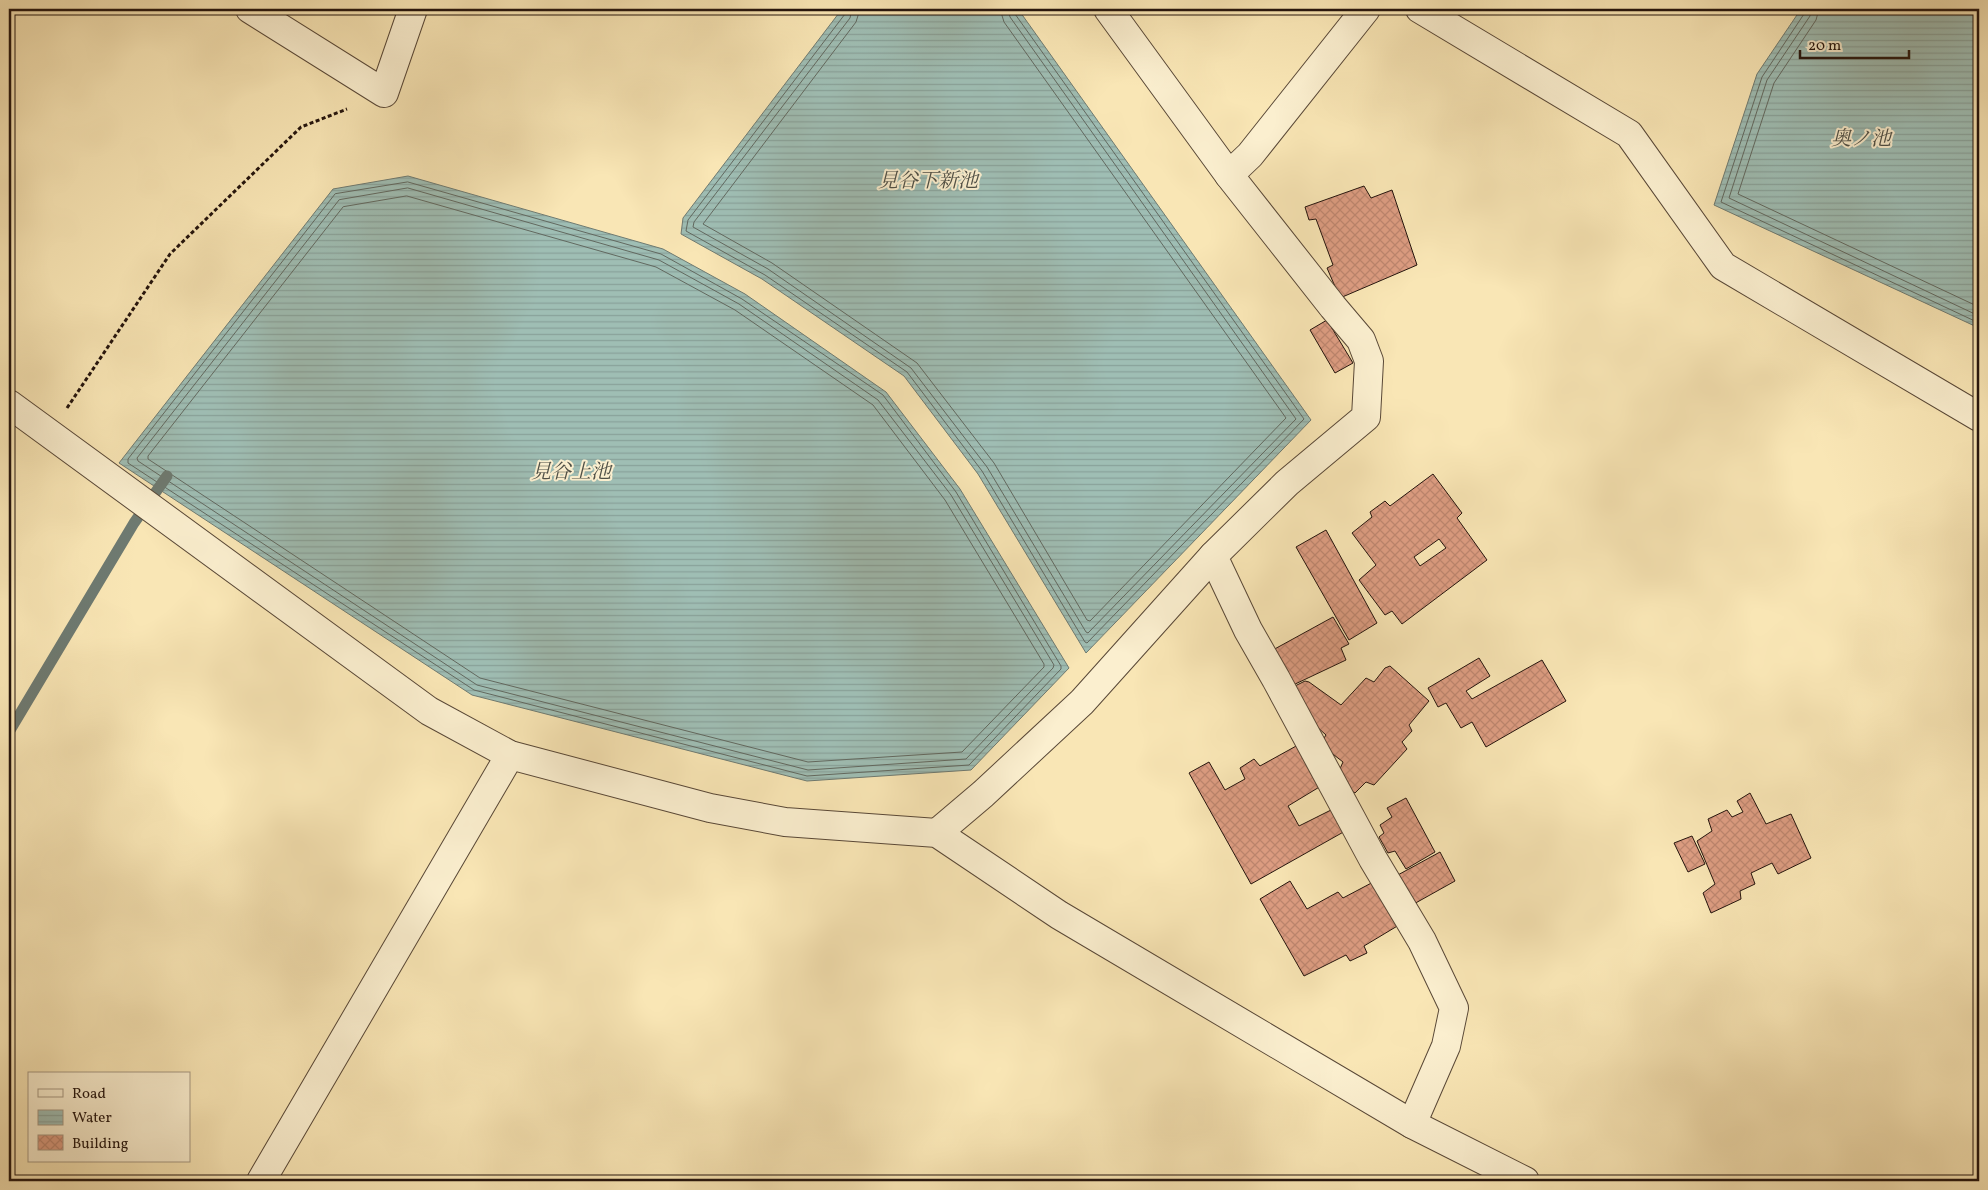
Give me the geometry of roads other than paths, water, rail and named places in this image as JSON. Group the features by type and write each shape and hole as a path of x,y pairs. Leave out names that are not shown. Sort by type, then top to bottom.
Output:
{"street":[{"path":"250,9 384,93 413,9"},
{"path":"937,833 1082,702 1213,556 1287,483 1366,417 1369,361 1361,340 1333,308 1229,174 1108,9"},
{"path":"1229,174 1250,155 1366,9"},
{"path":"1420,9 1629,134 1723,266 1979,417"},
{"path":"9,404 429,711 510,755 710,808 785,822 937,833 1059,915 1412,1124 1525,1181"},
{"path":"1213,556 1248,630 1373,859 1422,941 1454,1008 1446,1046 1412,1124"},
{"path":"261,1181 510,755"}],"water":[{"name":"見谷下新池","path":"842,9 1018,9 1311,420 1086,653 978,474 904,376 762,279 681,234 683,218"},
{"name":"奥ノ池","path":"1801,9 1979,9 1979,328 1714,205 1757,74"},
{"name":"見谷上池","path":"408,176 663,249 745,294 886,392 960,489 1069,668 971,770 807,781 472,695 119,463 333,189"}],"waterway":[{"path":"9,732 134,523 167,476"}]}
